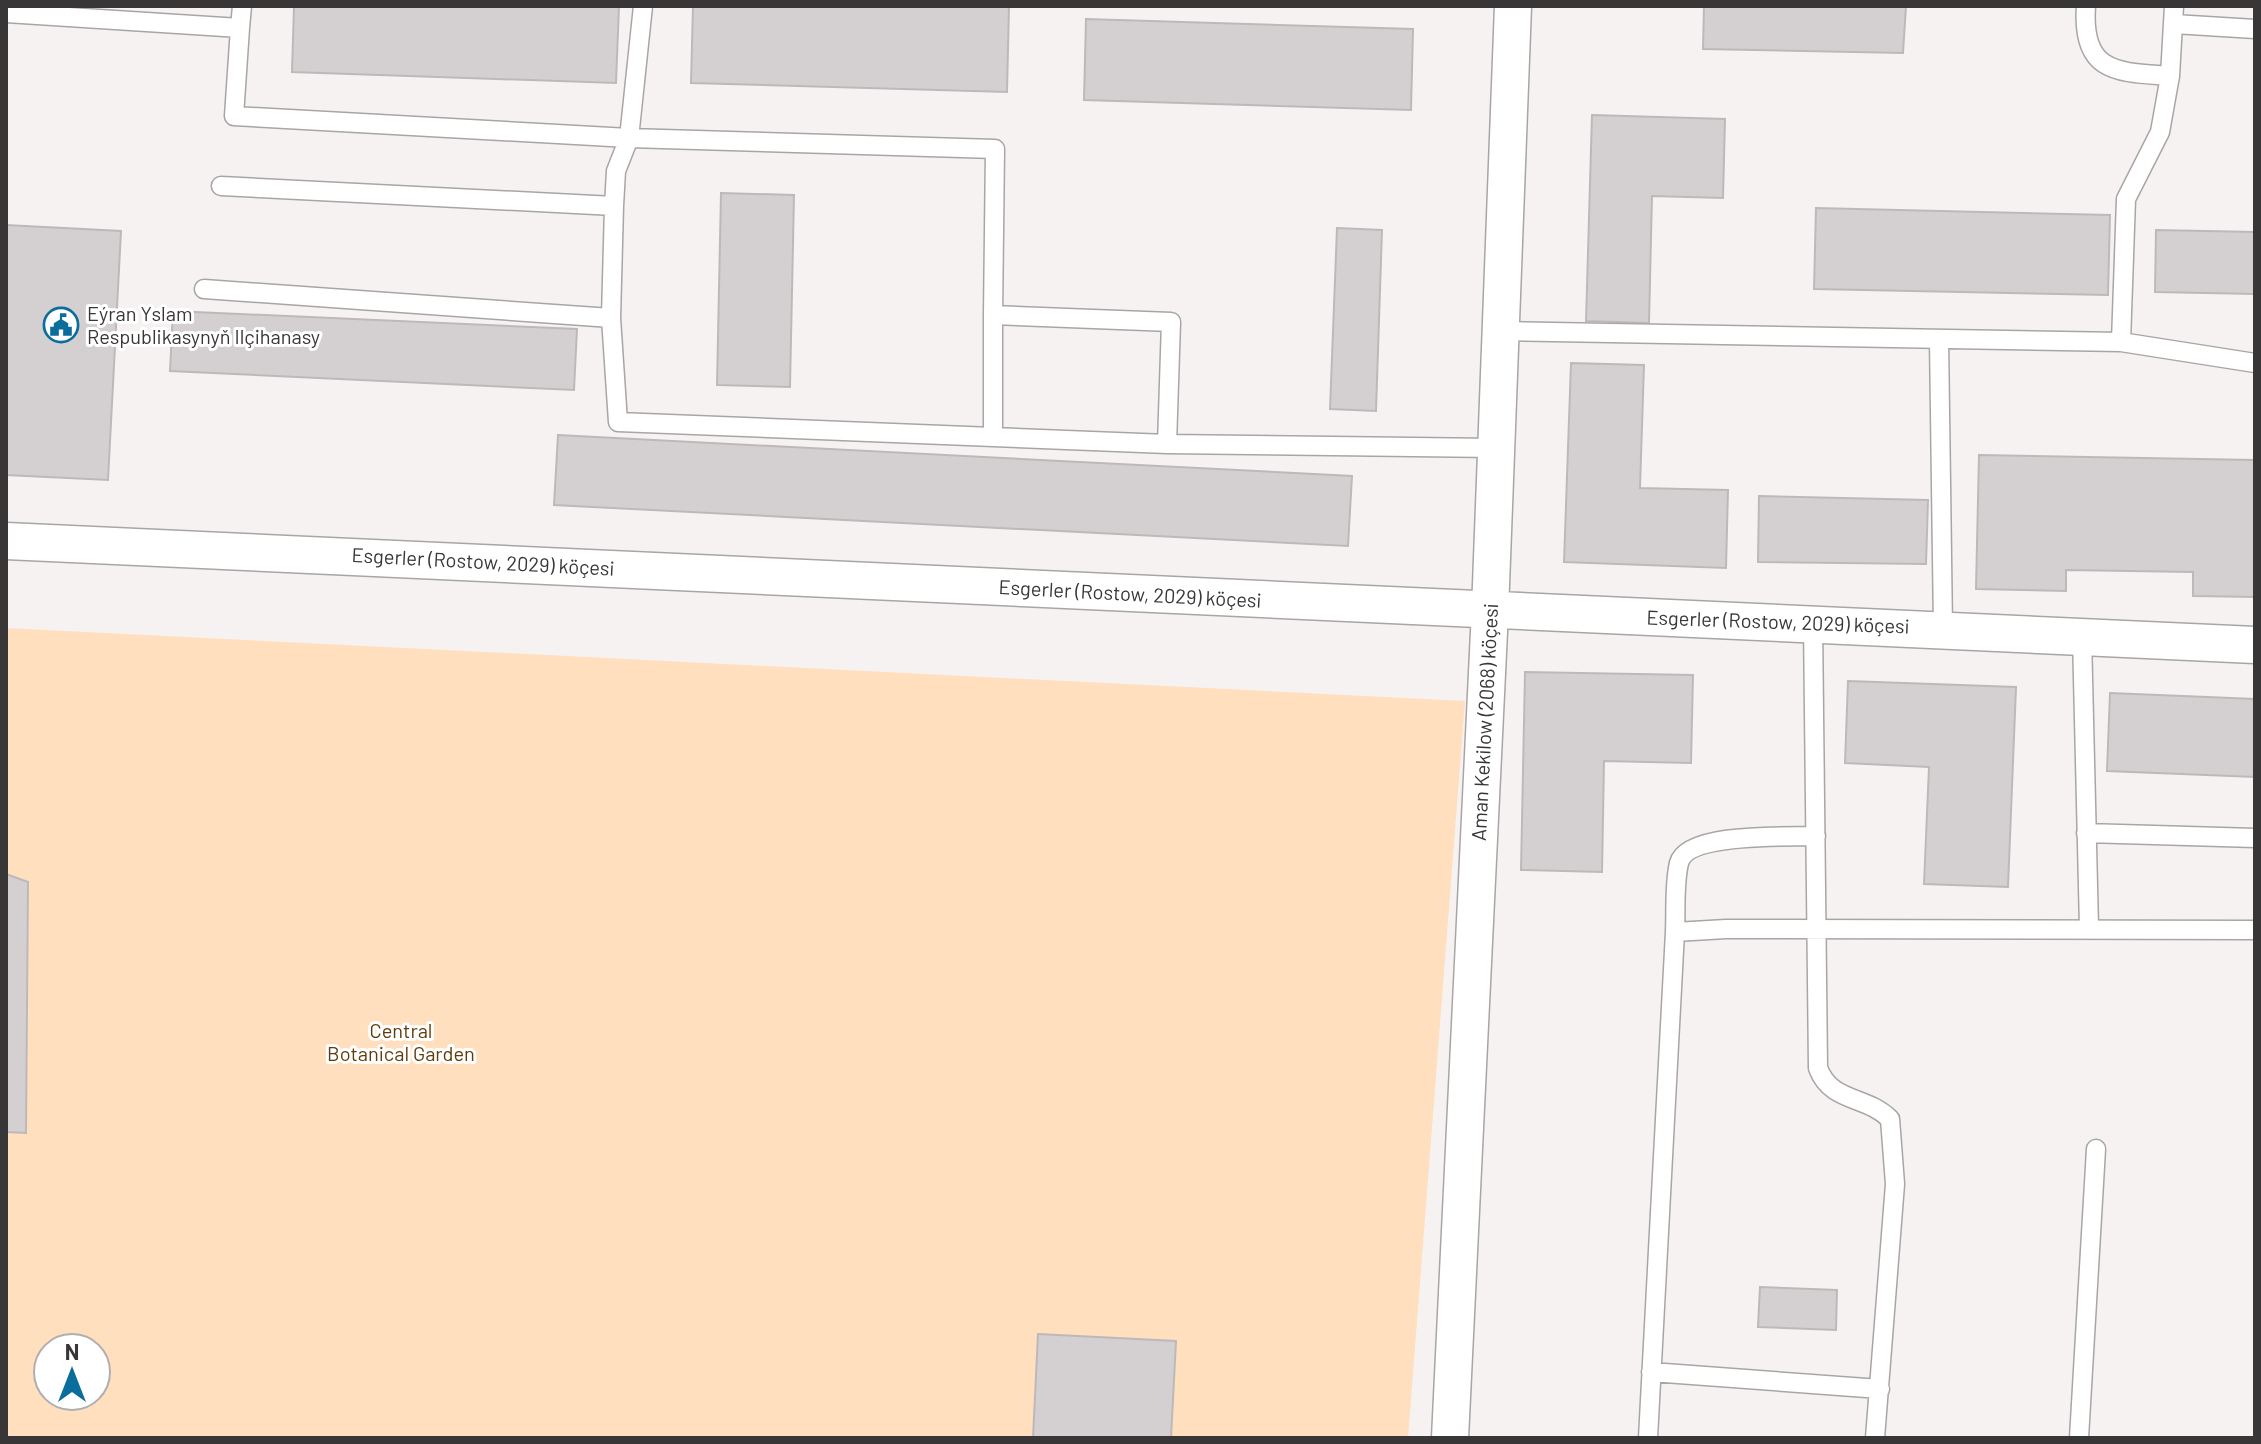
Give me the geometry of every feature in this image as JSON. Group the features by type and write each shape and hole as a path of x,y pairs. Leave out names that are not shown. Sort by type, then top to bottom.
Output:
{"street":[{"name":"Aman Kekilow (2068) köçesi","path":"1450,1438 1490,611 1513,6"},
{"name":"Esgerler (Rostow, 2029) köçesi","path":"6,541 2255,645"}],"lane":[{"path":"242,6 234,116 629,138 995,149 993,436"},
{"path":"643,6 629,138 616,171 614,206 611,318 616,415 624,425 1167,444 1495,448"},
{"path":"2086,6 2088,37 2101,64 2119,72 2170,76"},
{"path":"6,13 240,28"},
{"path":"2121,342 2126,199 2160,132 2170,76 2174,15 2255,29"},
{"path":"221,186 614,206"},
{"path":"204,289 611,318"},
{"path":"993,315 1171,322 1167,444"},
{"path":"1501,331 2121,342 2255,363"},
{"path":"1939,339 1943,629"},
{"path":"1813,623 1819,930 1818,1068 1824,1084 1879,1108 1890,1119 1895,1184 1875,1438"},
{"path":"2082,636 2089,928"},
{"path":"2086,833 2255,838"},
{"path":"1648,1438 1679,860 1691,847 1712,841 1816,836"},
{"path":"1675,932 2089,928 2255,930"},
{"path":"2079,1438 2096,1149"},
{"path":"1651,1372 1880,1389"}],"green space":[{"name":"Central Botanical Garden","path":"6,628 1465,701 1408,1438 6,1438"}],"building":[{"path":"294,6 619,6 616,83 292,72"},
{"path":"693,6 1009,6 1007,92 691,83"},
{"path":"1704,6 1906,6 1903,53 1703,49"},
{"path":"1086,19 1413,29 1411,110 1084,100"},
{"path":"1592,115 1725,119 1723,198 1652,196 1649,323 1586,321"},
{"path":"721,193 794,195 790,387 717,385"},
{"path":"1816,208 2110,215 2108,295 1814,289"},
{"name":"Eýran Yslam Respublikasynyň Ilçihanasy","path":"6,225 121,231 108,480 6,475"},
{"path":"1337,228 1382,230 1376,411 1330,409"},
{"path":"2156,230 2255,232 2255,294 2155,292"},
{"path":"173,311 577,329 574,390 170,371"},
{"path":"1571,363 1644,365 1640,488 1728,490 1726,568 1564,562"},
{"path":"558,435 1352,476 1348,546 554,505"},
{"path":"1979,455 2255,460 2255,597 2193,596 2193,572 2066,570 2066,591 1976,589"},
{"path":"1759,496 1928,500 1926,564 1758,562"},
{"path":"1525,672 1693,675 1691,763 1604,761 1602,872 1521,870"},
{"path":"1848,681 2016,687 2008,887 1924,884 1929,767 1845,763"},
{"path":"2110,693 2255,699 2255,777 2107,771"},
{"path":"6,874 28,882 26,1133 6,1132"},
{"path":"1760,1287 1837,1290 1836,1330 1758,1327"},
{"path":"1038,1334 1176,1341 1171,1438 1033,1438"}],"place":[{"name":"Eýran Yslam Respublikasynyň Ilçihanasy","path":"61,325"}]}
